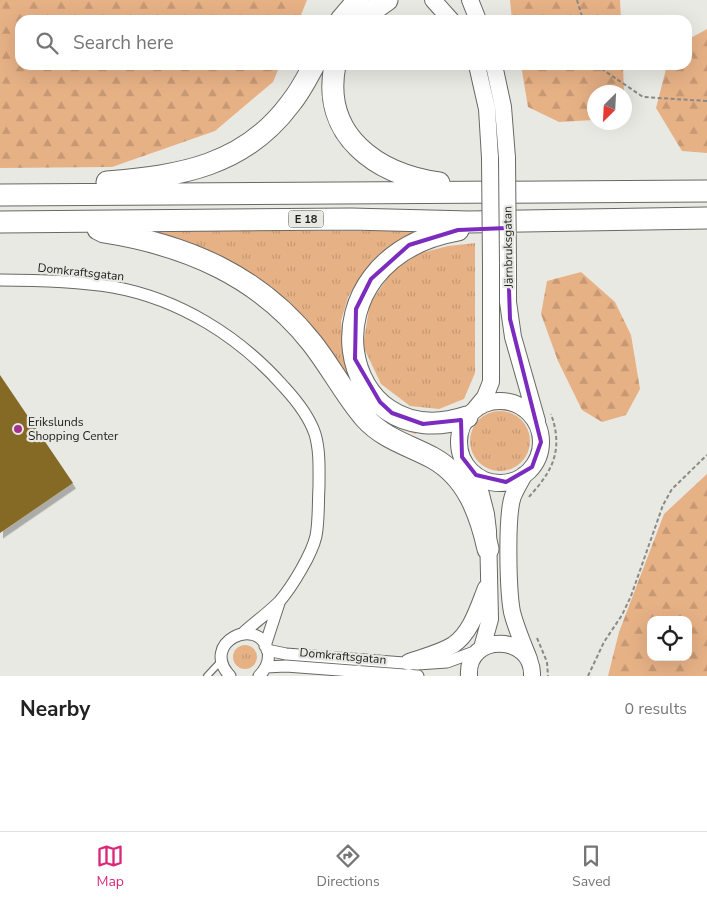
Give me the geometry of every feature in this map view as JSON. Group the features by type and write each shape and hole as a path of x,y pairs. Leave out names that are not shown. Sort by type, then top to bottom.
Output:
{"highway":[{"path":"345,15 358,0"},
{"path":"366,15 387,0"},
{"name":"E 18","path":"51,195 66,185 163,176 191,171 223,159 253,141 279,118 300,91 311,70"},
{"name":"E 18","path":"335,70 333,93 336,109 350,139 362,151 390,170 406,176 423,181 457,185 472,192"},
{"name":"E 18","path":"0,195 707,191"},
{"name":"E 18","path":"0,222 351,220 534,222 707,218"},
{"name":"E 18","path":"79,221 104,232 147,240 189,253 220,267 250,285 278,306 302,331 354,402 382,426 415,441 447,450 472,471"},
{"name":"E 18","path":"471,414 440,424 423,424 392,413 380,402 364,382 354,359 352,326 356,309 362,294 376,273 409,245 450,231 493,227 523,229 534,222"},
{"path":"354,402 365,418 379,430 395,441 433,458 448,468 461,482 470,495 478,514 488,549"}],"street":[{"path":"433,0 446,15"},
{"path":"470,0 476,15"},
{"name":"Järnbruksgatan","path":"471,414 485,396 491,382 490,158 487,109 478,70"},
{"name":"Järnbruksgatan","path":"495,70 503,106 507,158 508,302 513,337 538,425"},
{"name":"Domkraftsgatan","path":"0,280 62,282 113,287 153,298 187,312 221,331 270,371 305,414 315,434 319,456 318,523 312,550 280,601 266,648 286,654 413,669"},
{"path":"469,676 469,665 480,649 490,619 488,549 486,514 472,471 462,457 459,444 460,433 471,414 483,404 496,401 513,403 524,409 538,425 541,442 540,450 532,467 524,475 513,496 509,513 510,602 514,619 529,659 532,676"},
{"path":"472,471 487,481 496,483 511,481 524,475"},
{"path":"413,669 452,645 462,636 475,615 488,584"},
{"name":"Domkraftsgatan","path":"221,661 222,651 226,642 233,636 242,634 280,601"},
{"path":"242,634 251,634 257,637 266,648 268,659 263,673"},
{"path":"413,669 417,664 447,662 496,644 508,645 522,651 529,659"},
{"path":"221,661 225,671 230,676"},
{"name":"Domkraftsgatan","path":"263,673 286,666 413,669"}],"lane":[{"path":"207,676 221,661"}],"path":[{"path":"577,0 582,15"},
{"path":"603,70 643,97 707,101"},
{"path":"588,676 604,642 622,615 663,505 672,489 707,455"}],"highlighted area":[{"path":"507,228 510,319 541,442 532,467 506,482 476,475 462,457 461,420 423,424 392,413 380,402 355,359 356,309 371,279 409,245 458,230"}],"green space":[{"path":"0,0 307,0 301,15 15,15 15,70 278,70 273,82 215,131 112,167 0,168"},
{"path":"510,0 620,0 621,15 512,15"},
{"path":"707,29 707,153 682,151 656,108 666,70 692,70 692,37"},
{"path":"522,70 623,70 624,85 587,85 587,120 559,122 528,107"},
{"path":"147,231 424,231 387,251 362,275 348,297 341,321 344,355 417,430 416,434 398,428 382,419 370,408 317,336"},
{"path":"475,243 475,373 464,399 439,409 410,406 381,384 363,346 370,303 394,269 421,253 448,246"},
{"path":"581,272 615,302 631,335 640,389 626,415 602,422 582,410 558,361 541,314 547,281"},
{"path":"500,411 512,413 525,424 530,441 528,453 517,466 500,471 488,469 475,458 470,441 472,429 483,416"},
{"path":"707,474 707,676 608,676 619,632 664,514"},
{"path":"240,645 250,645 257,652 257,662 250,669 240,669 233,662 233,652"}],"building":[{"name":"Erikslunds Shopping Center","path":"0,375 73,483 0,533"}],"place":[{"name":"Erikslunds Shopping Center","path":"18,429"}]}
